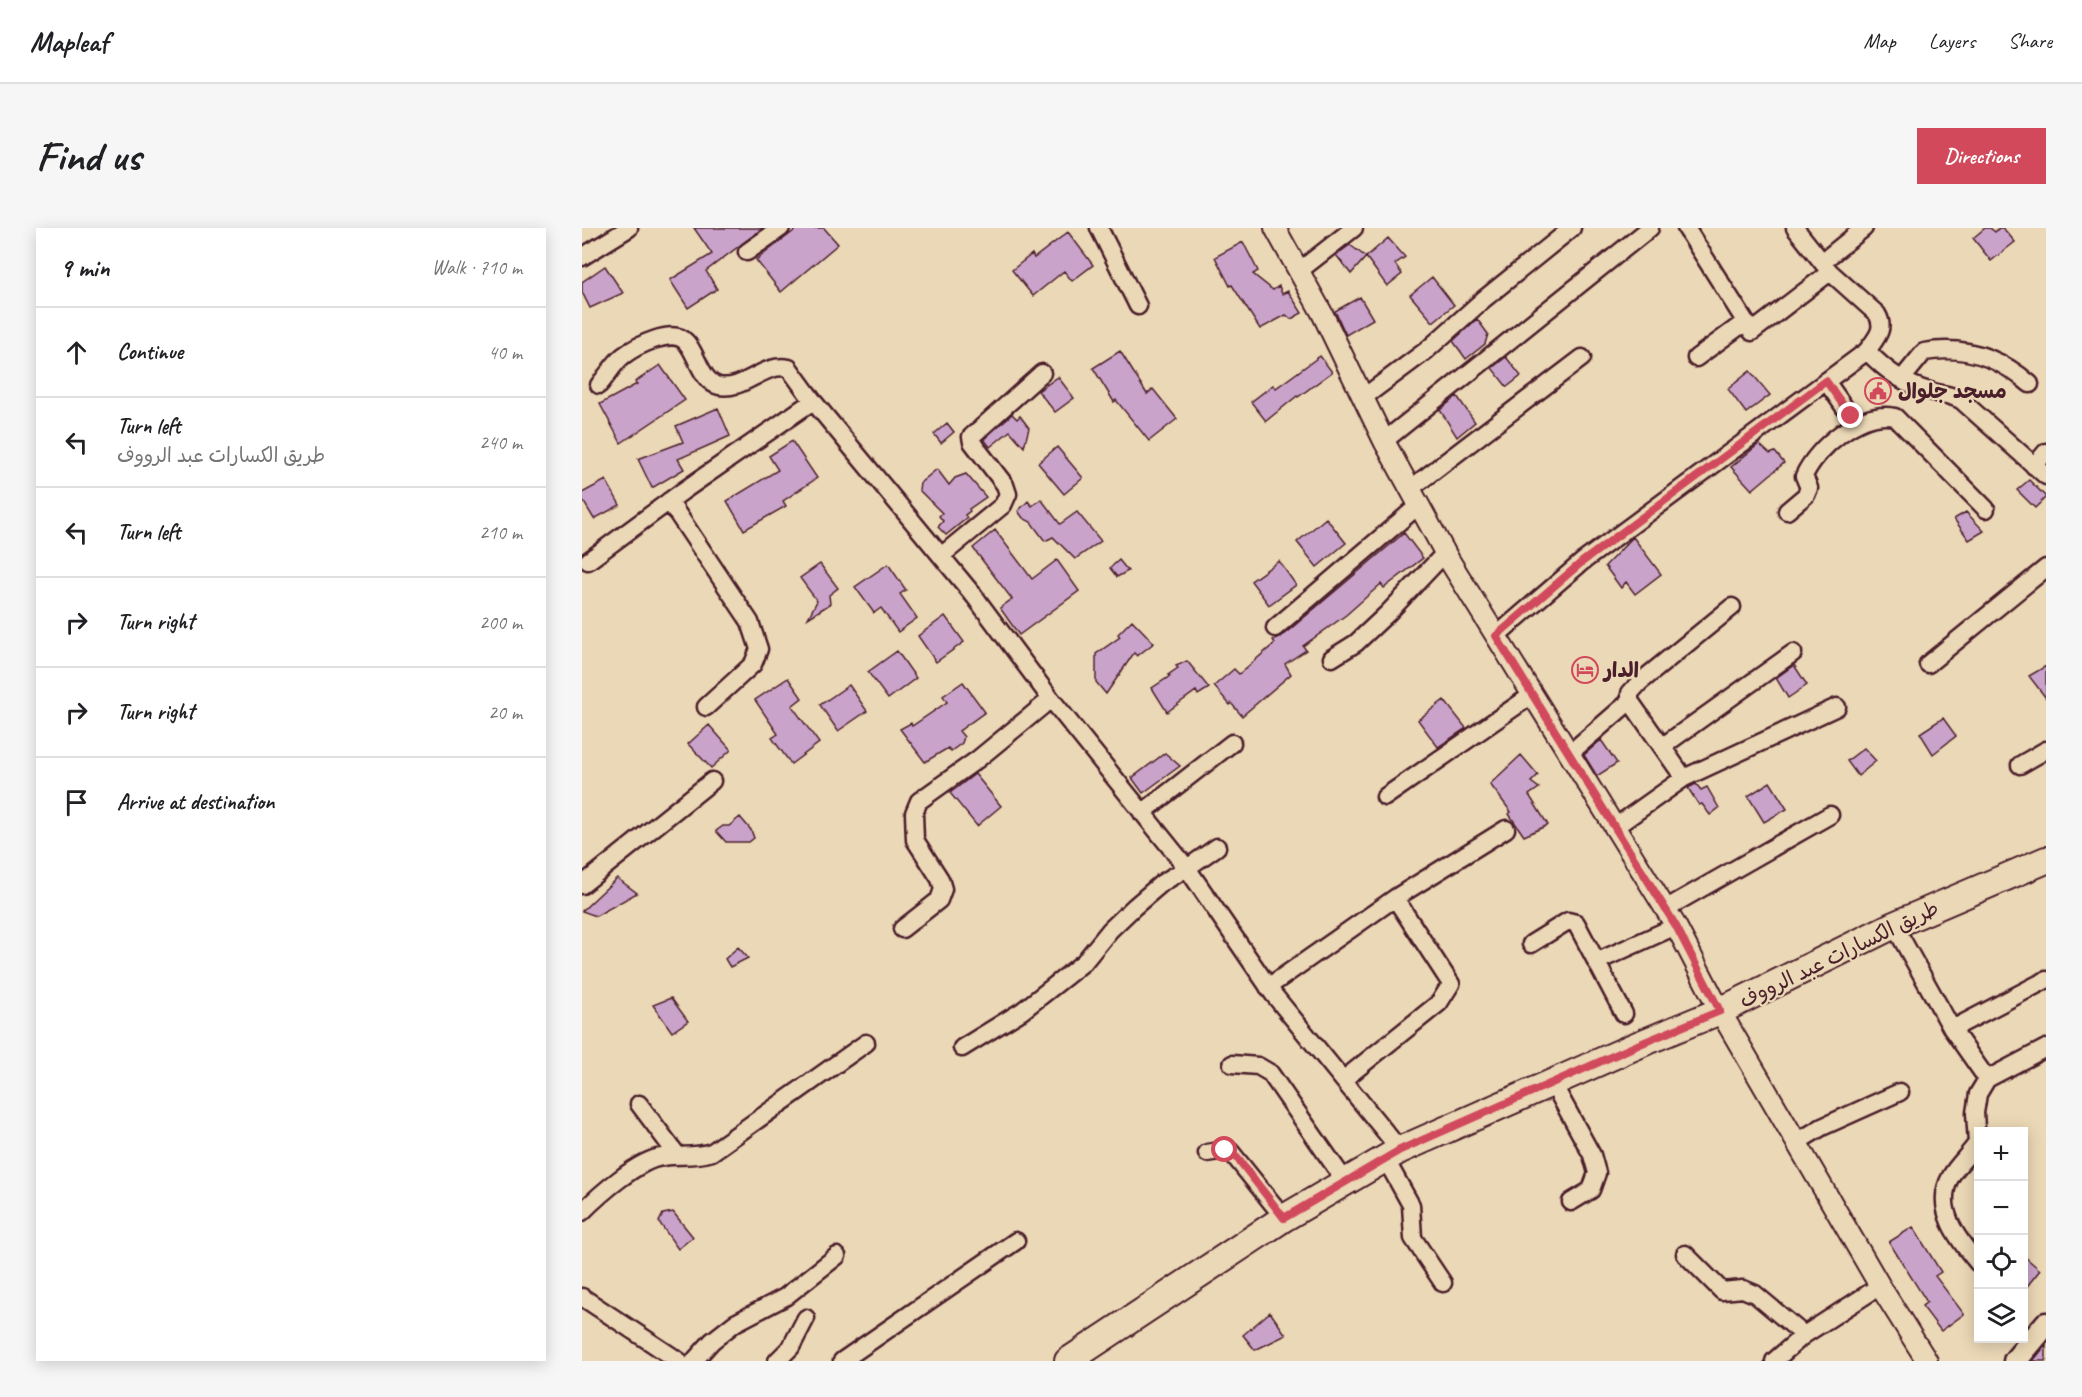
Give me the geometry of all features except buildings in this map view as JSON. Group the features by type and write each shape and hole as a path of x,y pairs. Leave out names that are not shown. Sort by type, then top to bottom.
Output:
{"main road":[{"name":"طريق الكسارات عبد الرووف","path":"1068,1361 1284,1218 1393,1154 1552,1082 1720,1011 1894,925 2046,860"},
{"path":"2015,1361 2046,1324"}],"street":[{"path":"582,257 629,228"},
{"path":"747,252 781,228"},
{"path":"1099,228 1138,306"},
{"path":"1275,228 1444,553 1676,926 1720,1011 1880,1286 1927,1361"},
{"path":"1299,271 1354,228"},
{"path":"1364,397 1427,350 1484,299 1572,228"},
{"path":"1384,441 1650,228"},
{"path":"1686,228 1752,332 1826,267 1864,228"},
{"path":"1496,636 1582,562 1867,351 1881,332 1881,321 1877,314 1826,267 1795,228"},
{"path":"1696,358 1745,322"},
{"path":"599,385 621,357 641,345 668,336 679,336 687,342 706,377 716,386 727,386 769,369 782,366 789,368 813,401 975,597 1051,699 1187,868 1268,987 1343,1080 1393,1154 1411,1205 1413,1238 1443,1283"},
{"path":"1902,379 1924,352 1957,349 1994,359 2018,373 2030,384"},
{"path":"1867,351 1883,368 1902,379 1930,392 1948,394 1961,400 2040,471 2046,452"},
{"path":"1275,628 1414,497 1582,358"},
{"path":"941,556 1003,505 1008,494 1005,485 972,442 973,433 1042,373"},
{"path":"1826,381 1856,424"},
{"path":"588,561 669,501 813,401"},
{"path":"1787,511 1806,495 1809,488 1804,476 1815,456 1856,424 1877,415 1895,417 1986,509"},
{"path":"669,501 750,622 759,649 753,664 706,707"},
{"path":"1332,658 1356,643 1372,628 1444,553"},
{"path":"1928,664 2046,567"},
{"path":"1684,778 1630,701 1630,693 1640,682 1732,607"},
{"path":"1663,746 1793,653"},
{"path":"1385,797 1532,695"},
{"path":"902,929 939,900 944,889 915,840 914,813 919,801 978,759 1051,699"},
{"path":"1569,753 1630,701"},
{"path":"1615,827 1684,778 1837,707"},
{"path":"1142,813 1232,743"},
{"path":"2020,765 2046,750"},
{"path":"582,885 712,781"},
{"path":"1665,909 1830,815"},
{"path":"1268,987 1395,898 1506,829"},
{"path":"962,1048 1022,1011 1078,968 1110,930 1134,907 1162,883 1217,847"},
{"path":"1343,1080 1439,1003 1451,984 1395,898"},
{"path":"1531,944 1568,921 1575,923 1624,1014"},
{"path":"1894,925 1952,1029 1987,1079"},
{"path":"1596,962 1676,926"},
{"path":"1952,1029 2046,980"},
{"path":"582,1212 640,1164 660,1157 697,1157 712,1152 866,1043"},
{"path":"1974,1257 1951,1224 1945,1211 1947,1185 1952,1174 1977,1143 1975,1113 1978,1094 1987,1079 2046,1048"},
{"path":"1232,1064 1258,1066 1270,1073 1345,1181"},
{"path":"1552,1082 1592,1155 1597,1173 1591,1190 1571,1202"},
{"path":"1797,1143 1822,1126 1900,1092"},
{"path":"639,1104 678,1156"},
{"path":"1207,1153 1225,1150 1232,1152 1284,1218"},
{"path":"842,1361 1016,1241"},
{"path":"1685,1254 1722,1291 1743,1289 1755,1294 1804,1335"},
{"path":"694,1361 712,1341 735,1323 785,1296 837,1256"},
{"path":"1774,1361 1804,1335 1880,1286"},
{"path":"582,1297 679,1361"},
{"path":"777,1361 791,1347 806,1318"}],"place":[{"name":"مسجد جلوال","path":"1878,391"},
{"name":"الدار","path":"1585,670"}],"route":[{"path":"1225,1150 1232,1152 1284,1218 1400,1150 1720,1011 1676,926 1496,636 1582,562 1826,381 1851,416"}]}
